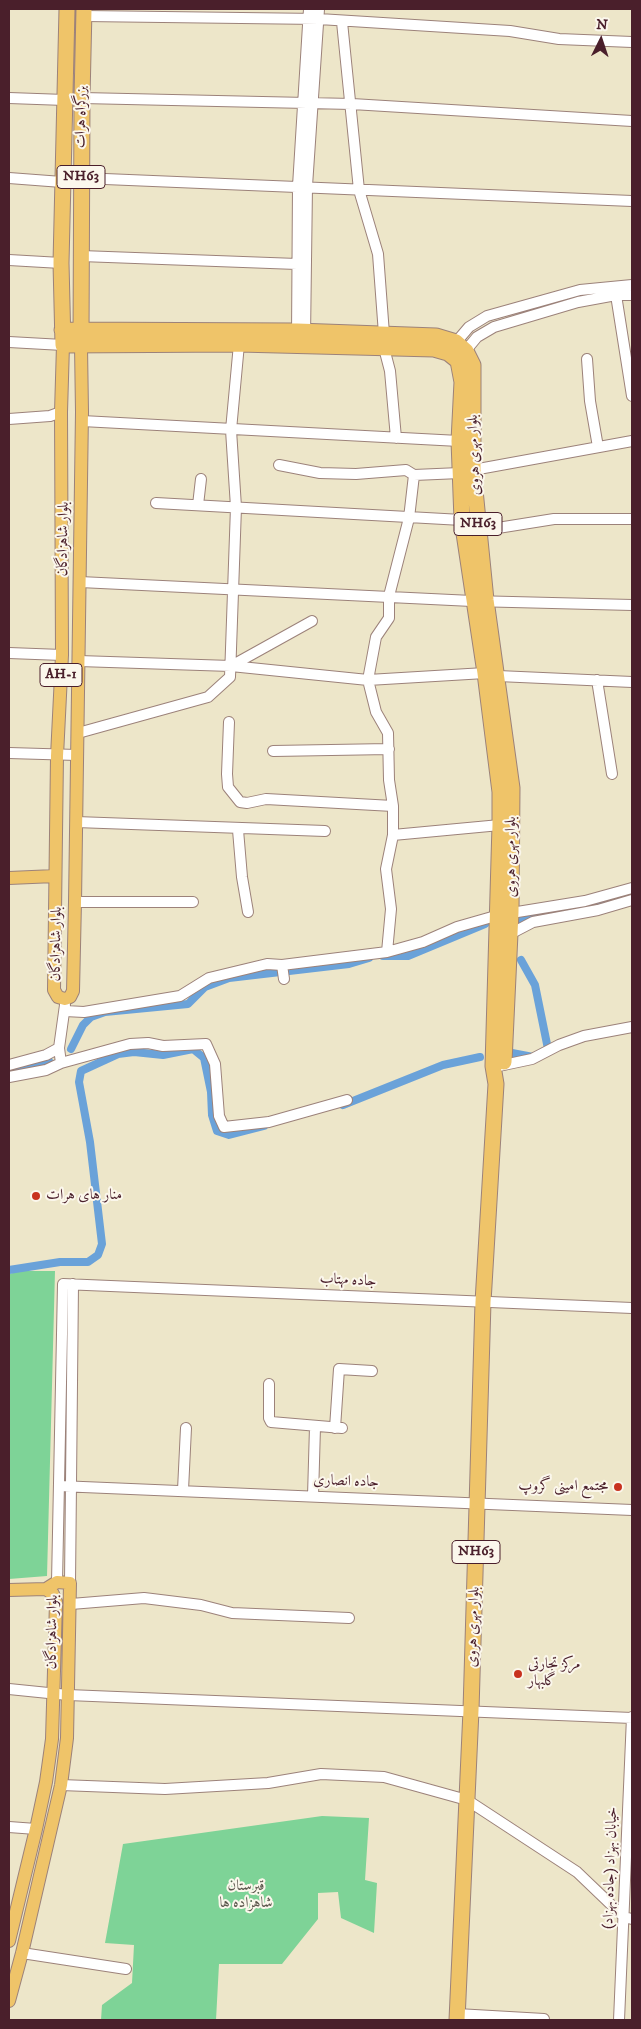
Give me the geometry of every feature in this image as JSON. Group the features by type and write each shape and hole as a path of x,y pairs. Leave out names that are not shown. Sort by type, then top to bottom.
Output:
{"highway":[{"name":"بزرگراه هرات","path":"63,338 61,263 67,9"},
{"name":"بزرگراه هرات","path":"81,339 81,178 85,12"},
{"path":"63,338 239,344 301,338"},
{"path":"81,339 301,338 384,341 457,352"},
{"name":"بلوار مهری هروی","path":"457,352 462,382 459,441 479,531 479,600"},
{"name":"بلوار مهری هروی","path":"457,352 473,365 467,471 462,520 479,600 512,788 498,1066"},
{"name":"بلوار مهری هروی","path":"457,2017 471,1710 482,1302 496,1084 510,934 505,914 500,792 491,674"}],"main road":[{"name":"بلوار شاهزادگان","path":"63,338 61,412 62,655 57,756 54,990 65,1005 72,991 75,902 82,421 81,339"},
{"path":"9,878 55,876"},
{"name":"بلوار شاهزادگان","path":"9,1941 36,1828 61,1694 72,1604 70,1583 52,1585 52,1594 56,1602 61,1694 67,1738 61,1785 9,2001"},
{"path":"9,1590 52,1585"}],"street":[{"path":"309,9 316,16"},
{"path":"85,12 316,16 342,22 510,31 559,39 632,42"},
{"path":"301,338 297,264 316,16"},
{"path":"342,22 352,104 359,190 378,254 384,341 390,371 396,438"},
{"path":"9,98 65,100"},
{"path":"82,98 308,102 632,121"},
{"path":"9,178 62,182"},
{"path":"81,178 632,201"},
{"path":"301,338 303,186"},
{"path":"81,256 297,264"},
{"path":"9,260 61,263"},
{"path":"457,352 470,327 487,316 580,290 632,285"},
{"path":"457,352 494,327 578,302 616,295 632,295"},
{"path":"616,295 632,396"},
{"path":"9,342 63,338"},
{"path":"78,733 208,697 230,677 235,589 236,507 231,430 239,344"},
{"path":"587,360 598,447"},
{"path":"9,419 50,416 61,412"},
{"path":"82,421 459,441"},
{"path":"279,465 320,473 356,474 406,470 414,474 467,471 632,440"},
{"path":"388,952 391,909 386,869 393,835 393,806 389,780 388,733 376,712 368,680 376,637 389,618 389,596 409,518 414,474"},
{"path":"198,505 201,479"},
{"path":"156,503 462,520"},
{"path":"479,531 554,519 632,519"},
{"path":"80,582 632,605"},
{"path":"231,666 312,621"},
{"path":"9,654 62,655"},
{"path":"79,661 231,666 368,680 491,674 632,682"},
{"path":"597,680 612,774"},
{"path":"229,722 226,774 228,787 240,802 247,803 266,799 393,806"},
{"path":"273,751 389,750"},
{"path":"9,753 57,756 77,755"},
{"path":"76,822 238,830 325,831"},
{"path":"393,835 500,825"},
{"path":"238,830 242,878 248,912"},
{"path":"61,1063 59,1048 65,1005 84,1012 180,996 209,978 267,964 282,965 388,952 423,942 456,928 505,914 585,901 632,888"},
{"path":"510,934 533,922 598,910 632,900"},
{"path":"75,902 193,902"},
{"path":"282,965 284,979"},
{"path":"498,1066 532,1059 559,1045 584,1036 632,1026"},
{"path":"9,1077 46,1070 61,1063 130,1044 148,1042 163,1046 206,1044 215,1064 219,1116 224,1126 270,1122 347,1100"},
{"path":"9,1065 59,1048"},
{"path":"52,1585 59,1486 68,1284"},
{"path":"68,1284 70,1583"},
{"name":"جاده مهتاب","path":"68,1284 632,1308"},
{"path":"269,1384 269,1418 271,1422 338,1428 338,1369 372,1371"},
{"path":"313,1496 315,1426"},
{"path":"183,1490 186,1428"},
{"name":"جاده انصاری","path":"59,1486 632,1510"},
{"path":"72,1604 144,1598 201,1605 232,1613 349,1618"},
{"path":"9,1689 61,1694 632,1717"},
{"name":"خیابان بهزاد (جاده بهزاد)","path":"619,2020 628,1918 632,1717"},
{"path":"61,1785 165,1789 268,1783 321,1774 384,1777 467,1800 577,1872 628,1918"},
{"path":"9,1827 36,1828"},
{"path":"22,1953 126,1969"},
{"path":"457,2017 544,2019"}],"green space":[{"path":"21,1271 55,1271 47,1576 9,1579 9,1274"},
{"name":"قبرستان شاهزاده ها","path":"322,1816 369,1818 365,1880 377,1883 374,1933 341,1918 338,1892 318,1893 318,1919 282,1964 219,1964 216,2020 101,2020 102,2005 132,1983 134,1945 105,1943 123,1844"}],"waterway":[{"path":"539,912 557,912 604,903 632,894"},
{"path":"519,922 534,912"},
{"path":"383,956 408,956 485,924"},
{"path":"71,1049 83,1025 91,1017 105,1012 188,1004 205,987 229,978 349,964 369,958"},
{"path":"512,1053 533,1057 548,1049 535,985 521,960"},
{"path":"9,1270 60,1262 88,1262 98,1255 102,1244 90,1142 79,1082 81,1071 118,1054 134,1052 163,1055 193,1049 204,1058 211,1092 212,1115 217,1131 229,1135 264,1126"},
{"path":"343,1105 443,1065 480,1057"},
{"path":"9,1071 49,1061"}],"place":[{"name":"منار های هرات","path":"36,1196"},
{"name":"مجتمع امینی گروپ","path":"618,1487"},
{"name":"مرکز تجارتی گلبهار","path":"518,1674"}]}
